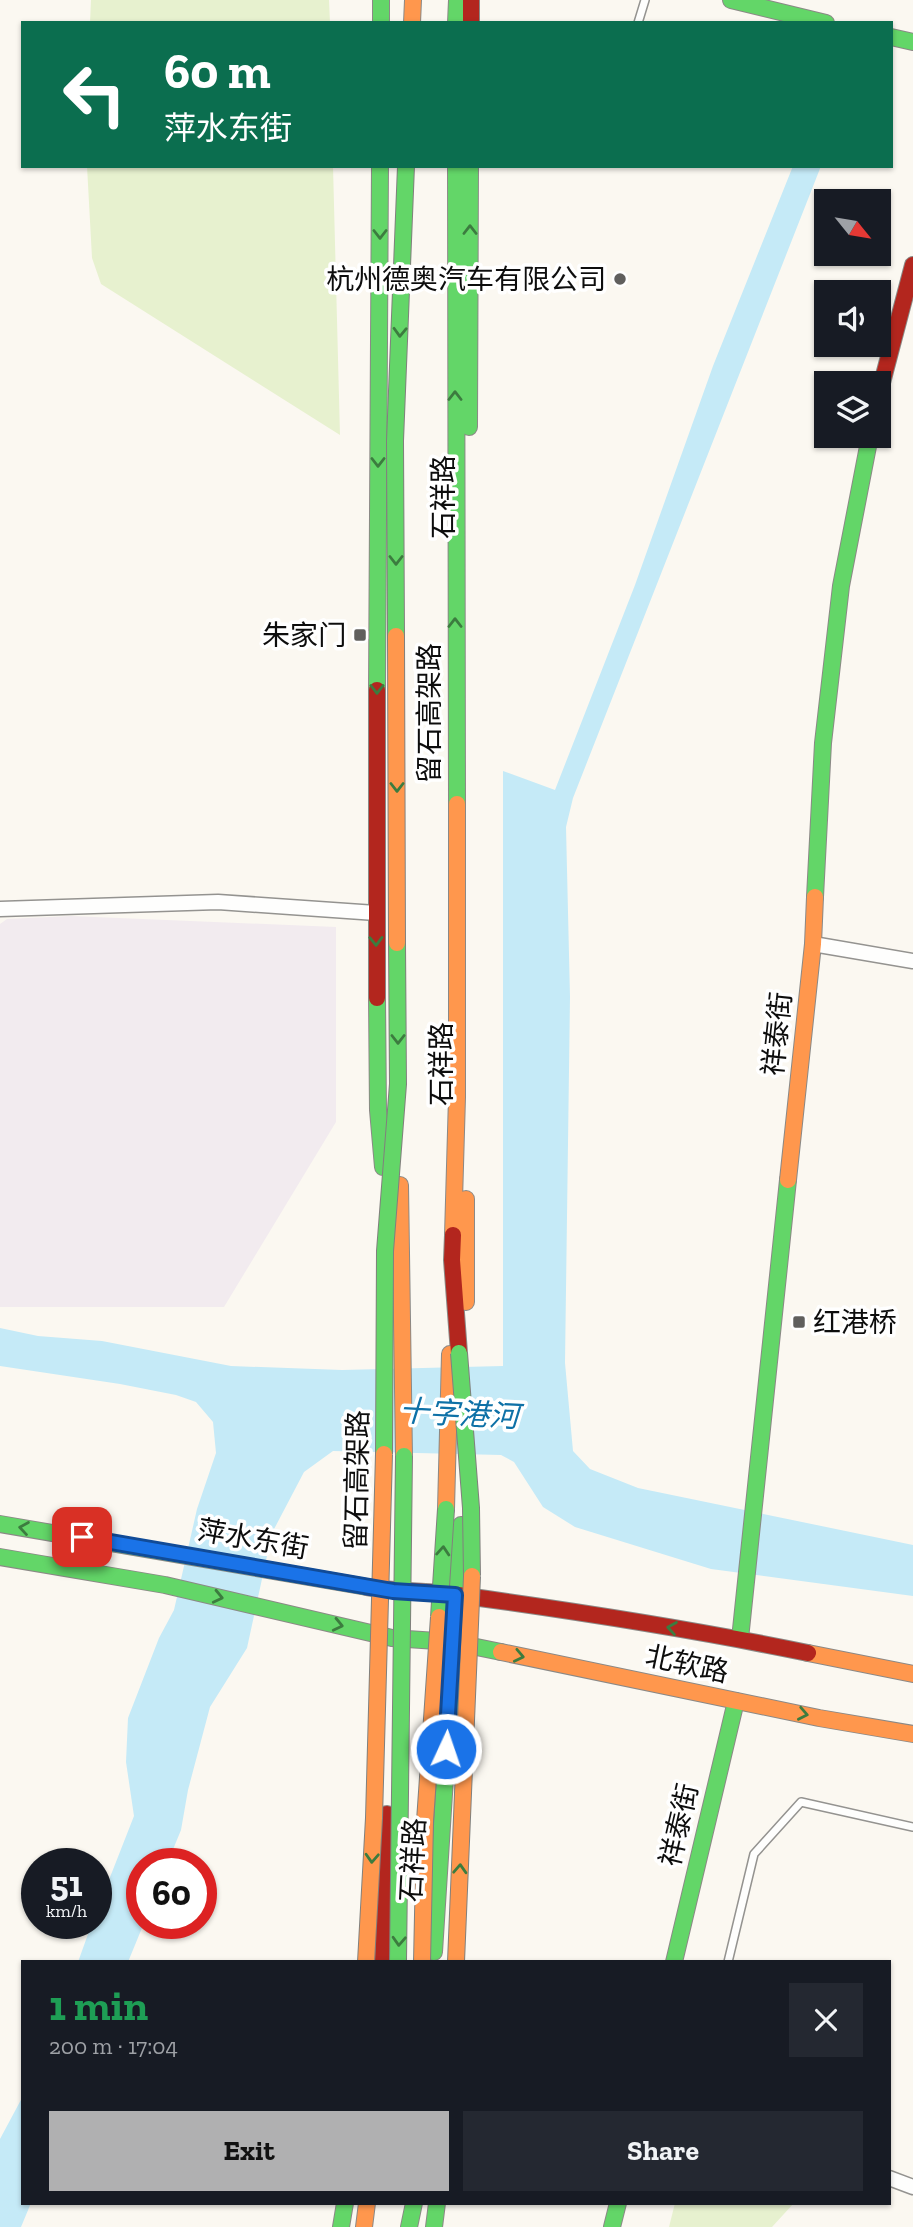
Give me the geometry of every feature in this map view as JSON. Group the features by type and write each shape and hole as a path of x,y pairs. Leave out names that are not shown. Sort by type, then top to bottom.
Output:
{"main road":[{"path":"381,0 381,21"},
{"path":"412,21 413,0"},
{"path":"456,21 457,0"},
{"path":"471,0 471,21"},
{"path":"731,0 818,21"},
{"path":"893,37 913,42"},
{"name":"石祥路","path":"380,168 376,913 378,1110 392,1255 393,1355 393,1591 383,1960"},
{"name":"留石高架路","path":"398,1960 404,1456 398,1084 396,441 406,168"},
{"name":"留石高架路","path":"422,1960 425,1821 446,1509 457,1097 456,168"},
{"name":"石祥路","path":"434,1960 455,1595 465,1472 470,168"},
{"path":"885,371 913,265"},
{"name":"祥泰街","path":"740,1639 813,944 822,743 841,586 868,448"},
{"name":"留石高架路","path":"366,1960 374,1818 383,1536 385,1251 398,1084"},
{"name":"留石高架路","path":"452,1260 471,1508 472,1568 456,1960"},
{"name":"萍水东街","path":"0,1524 393,1591 455,1595"},
{"path":"0,1557 165,1585 392,1638 452,1643"},
{"name":"北软路","path":"455,1595 740,1639 913,1674"},
{"name":"北软路","path":"452,1643 913,1734"},
{"name":"祥泰街","path":"674,1960 736,1701"},
{"path":"341,2227 345,2205"},
{"path":"355,2227 358,2205"},
{"path":"364,2227 367,2205"},
{"path":"375,2227 377,2205"},
{"path":"399,2227 402,2205"},
{"path":"410,2227 414,2205"},
{"path":"419,2227 421,2205"},
{"path":"434,2227 437,2205"},
{"path":"612,2227 618,2205"}],"street":[{"path":"0,909 218,902 376,913"},
{"path":"813,944 913,961"},
{"path":"891,2179 913,2187"}],"lane":[{"path":"639,21 645,0"},
{"path":"728,1960 754,1854 801,1802 913,1827"}],"shaded area":[{"path":"71,916 336,927 336,1122 224,1307 0,1307 0,924 7,919"}],"green space":[{"path":"91,0 329,0 330,21 90,21"},
{"path":"87,168 333,168 340,435 101,284 92,258"},
{"path":"674,2205 792,2205 772,2227 669,2227"}],"water":[{"name":"十字港河","path":"792,168 820,168 573,798 566,827 570,997 565,1363 573,1451 590,1469 638,1488 913,1545 913,1596 711,1569 575,1527 543,1507 514,1462 501,1455 333,1451 304,1472 272,1533 247,1648 210,1707 188,1790 181,1830 174,1848 126,1848 126,1939 137,1939 129,1960 79,1960 86,1939 112,1939 112,1872 134,1816 126,1762 128,1718 159,1638 174,1610 197,1509 216,1453 213,1422 196,1402 176,1395 0,1366 0,1328 38,1336 102,1341 231,1366 342,1370 503,1366 503,771 555,790 635,585 713,366"},
{"path":"21,2100 21,2205 30,2205 21,2227 0,2227 0,2139"}],"traffic: fast":[{"path":"381,0 381,21"},
{"path":"456,21 457,0"},
{"path":"731,0 818,21"},
{"path":"893,37 913,42"},
{"path":"377,690 380,168"},
{"path":"396,636 395,441 406,168"},
{"path":"456,168 457,804"},
{"path":"469,427 470,168"},
{"path":"815,897 823,743 841,586 868,448"},
{"path":"384,1454 385,1251 398,1084 397,943"},
{"path":"377,998 378,1110 383,1167"},
{"path":"740,1639 788,1180"},
{"path":"459,1353 471,1508 472,1576"},
{"path":"398,1960 404,1456"},
{"path":"439,1617 446,1509"},
{"path":"0,1524 367,1587"},
{"path":"434,1952 461,1525"},
{"path":"0,1557 165,1585 392,1638 452,1642 501,1652"},
{"path":"674,1960 736,1701"},
{"path":"341,2227 345,2205"},
{"path":"409,2227 414,2205"},
{"path":"434,2227 437,2205"},
{"path":"612,2227 618,2205"}],"traffic: slow":[{"path":"412,21 413,0"},
{"path":"396,636 397,943"},
{"path":"453,1235 457,1097 457,804"},
{"path":"788,1180 813,944 815,897"},
{"path":"400,1185 404,1456"},
{"path":"466,1199 466,1302"},
{"path":"446,1509 450,1354"},
{"path":"366,1960 374,1818 384,1454"},
{"path":"456,1960 472,1576"},
{"path":"422,1960 425,1821 439,1617"},
{"path":"501,1652 819,1718 913,1734"},
{"path":"808,1653 913,1674"},
{"path":"364,2227 367,2205"}],"traffic: jam":[{"path":"471,0 471,21"},
{"path":"885,371 913,265"},
{"path":"377,690 377,998"},
{"path":"453,1235 452,1260 459,1353"},
{"path":"367,1587 458,1595 546,1607 808,1653"},
{"path":"383,1960 387,1814"}],"place":[{"name":"杭州德奥汽车有限公司","path":"620,279"},
{"name":"朱家门","path":"360,635"},
{"name":"红港桥","path":"799,1322"}],"route":[{"path":"82,1537 393,1591 455,1595 446,1749"}]}
